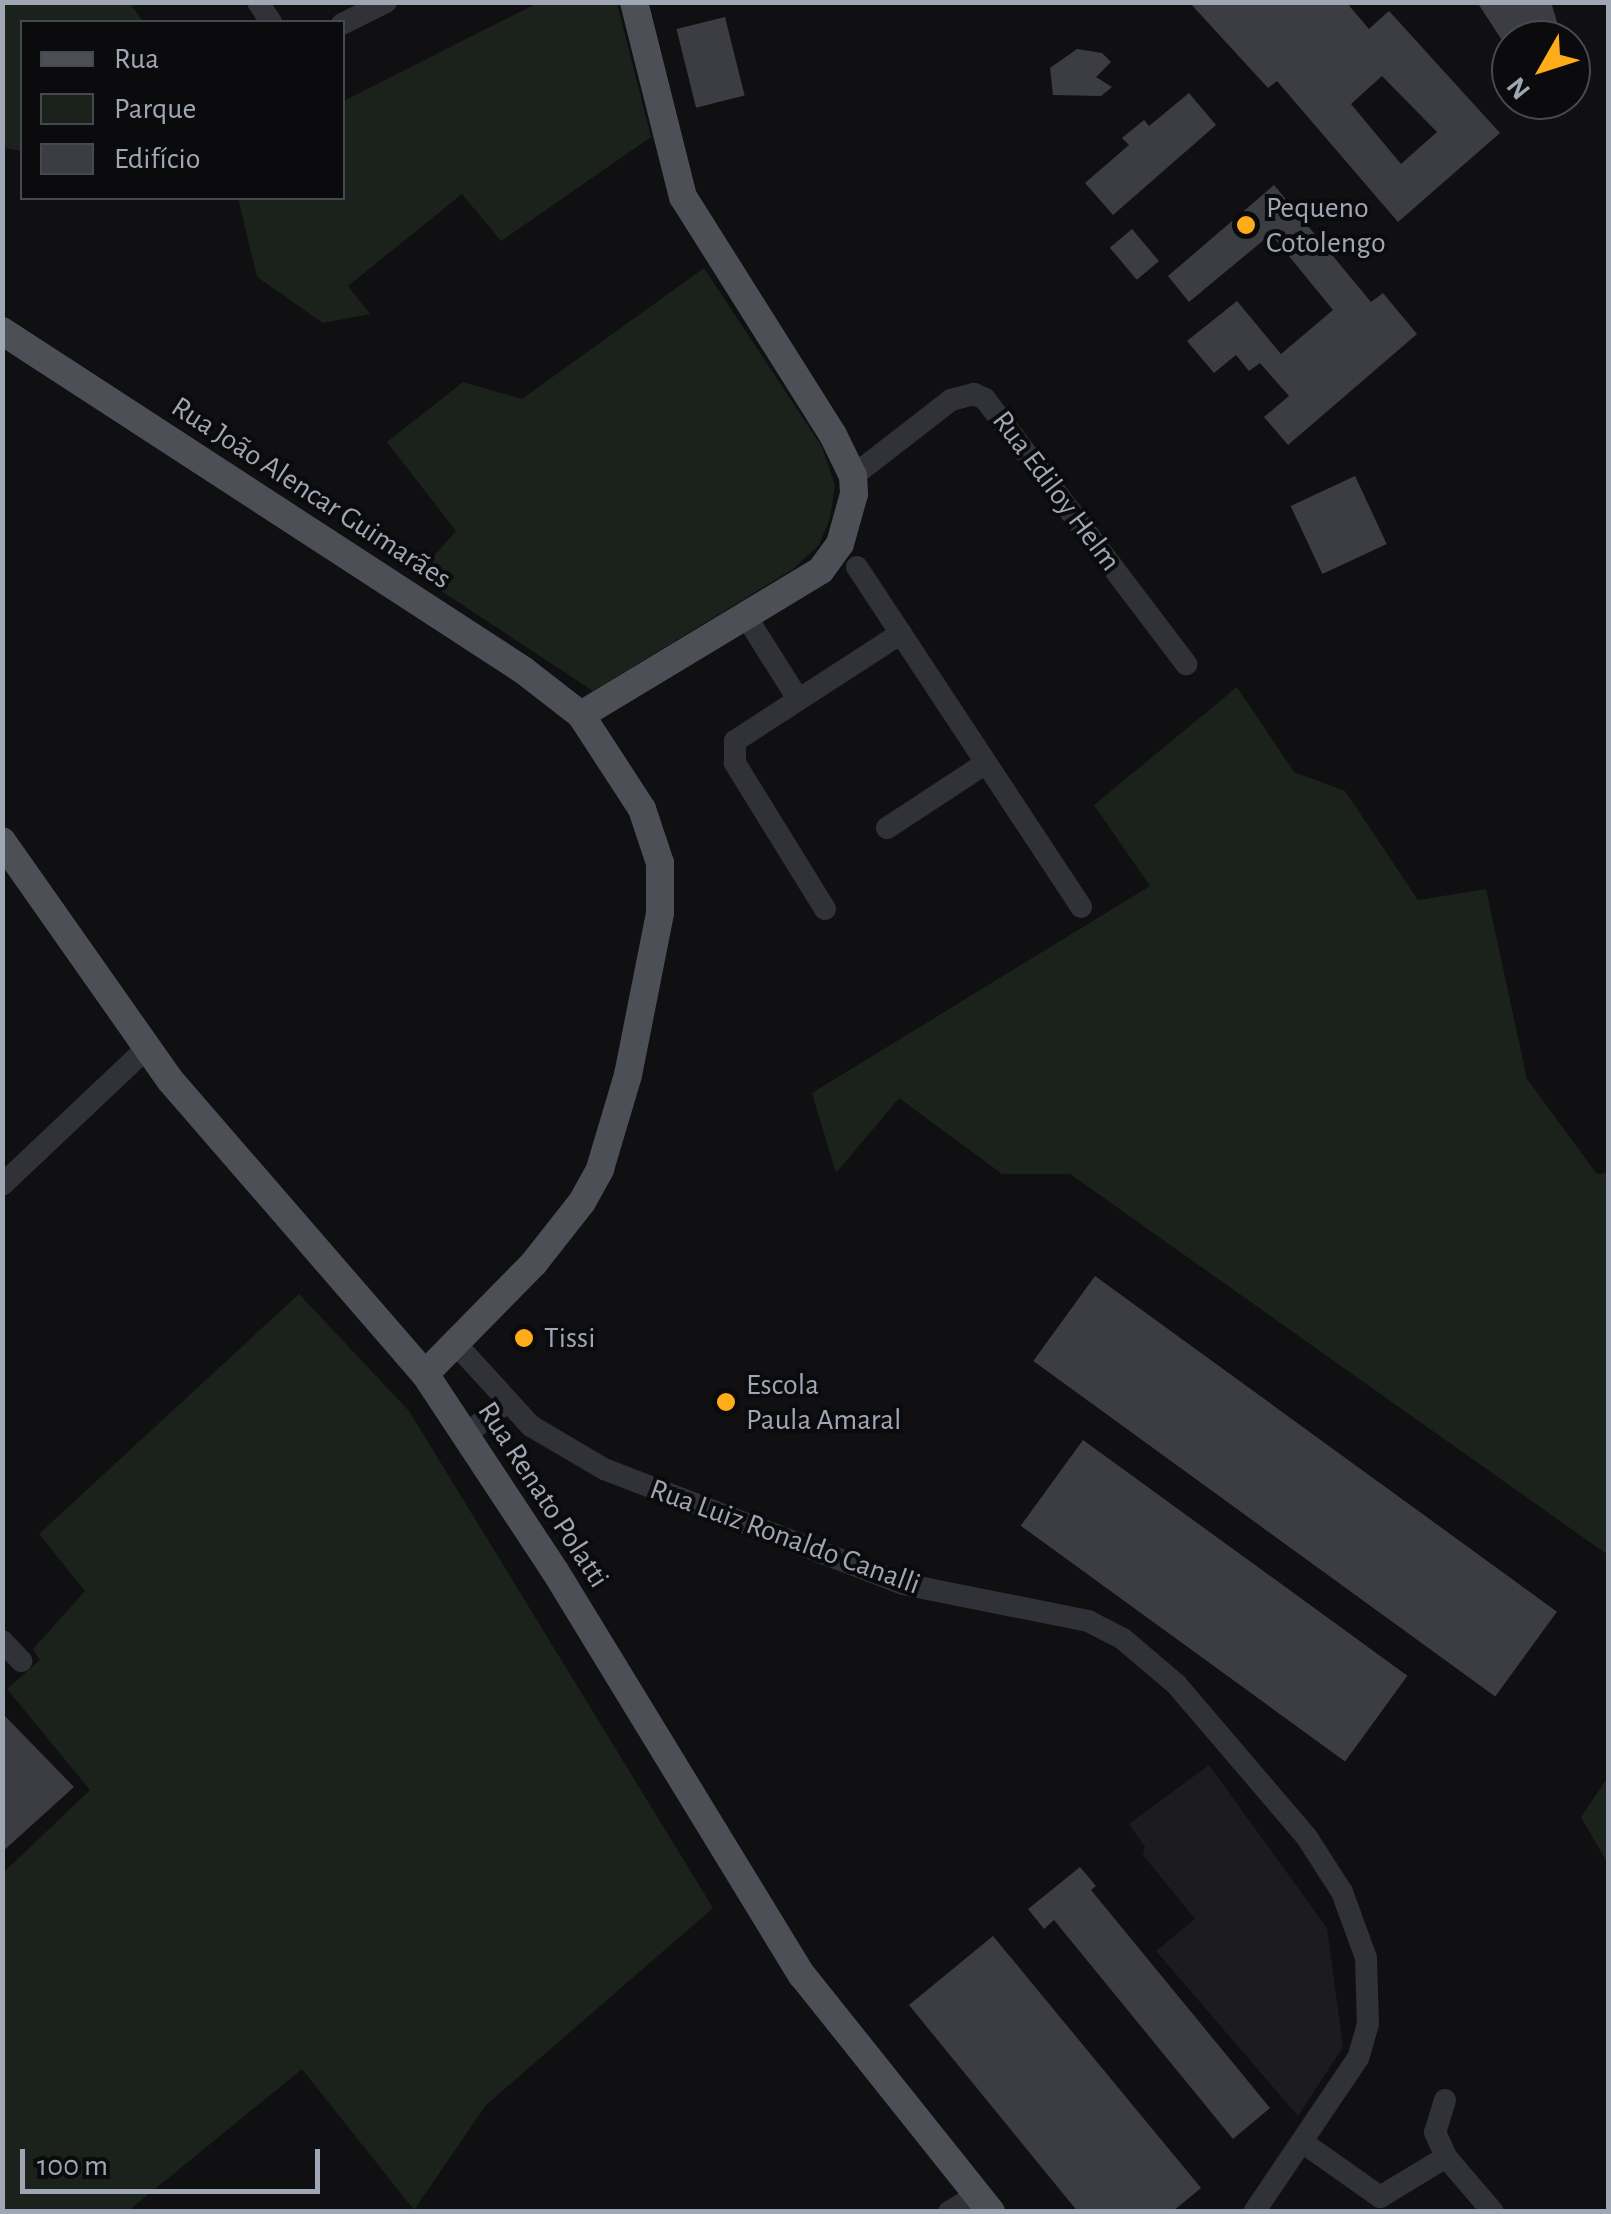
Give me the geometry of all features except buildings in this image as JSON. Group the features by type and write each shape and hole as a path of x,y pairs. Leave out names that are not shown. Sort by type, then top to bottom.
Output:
{"main road":[{"path":"425,1374 564,1228 600,1169 651,966 662,887 654,836 581,715 746,618 831,559 849,520 853,476 684,197 634,2"},
{"name":"Rua João Alencar Guimarães","path":"2,331 523,670 581,715"},
{"name":"Rua Renato Polatti","path":"2,841 147,1048 425,1374 467,1434 802,1975 984,2203"}],"street":[{"path":"345,22 386,2"},
{"name":"Rua Ediloy Helm","path":"853,476 951,400 974,394 985,399 1186,664"},
{"path":"857,568 1081,907"},
{"path":"746,618 798,699"},
{"path":"825,909 732,752 742,734 900,633"},
{"path":"886,828 986,763"},
{"path":"2,1184 147,1048"},
{"name":"Rua Luiz Ronaldo Canalli","path":"456,1344 504,1404 566,1449 638,1484 903,1584 1088,1621 1154,1662 1306,1836 1357,1928 1370,1989 1368,2024 1352,2070 1306,2144 1254,2212"},
{"path":"467,1434 504,1404"},
{"path":"2,1641 21,1661"},
{"path":"1445,2100 1434,2132 1446,2157 1494,2212"},
{"path":"1306,2144 1380,2198 1446,2157"},
{"path":"949,2212 984,2203"}],"shaded area":[{"path":"1209,1765 1327,1928 1343,2047 1298,2116 1156,1951 1195,1919 1143,1855 1145,1847 1129,1824"}],"green space":[{"path":"3,2 130,3 142,20 20,20 20,151 3,148"},
{"path":"540,2 617,3 651,137 501,241 462,194 348,286 370,314 323,323 257,277 238,200 345,200 345,100"},
{"path":"704,268 822,447 835,485 830,519 819,545 793,569 593,691 417,575 456,531 387,442 463,382 522,399"},
{"path":"1237,687 1294,772 1345,791 1418,900 1486,889 1527,1079 1597,1174 1608,1173 1608,1555 1070,1174 1002,1174 899,1098 836,1173 812,1093 1150,886 1094,805"},
{"path":"299,1294 409,1411 713,1908 486,2105 414,2210 302,2069 128,2211 3,2211 3,1873 90,1790 7,1689 40,1660 33,1649 85,1591 39,1534"},
{"path":"1608,1777 1608,1864 1581,1817"}],"place":[{"name":"Pequeno Cotolengo","path":"1246,225"},
{"name":"Tissi","path":"524,1338"},
{"name":"Escola Paula Amaral","path":"726,1402"}]}
